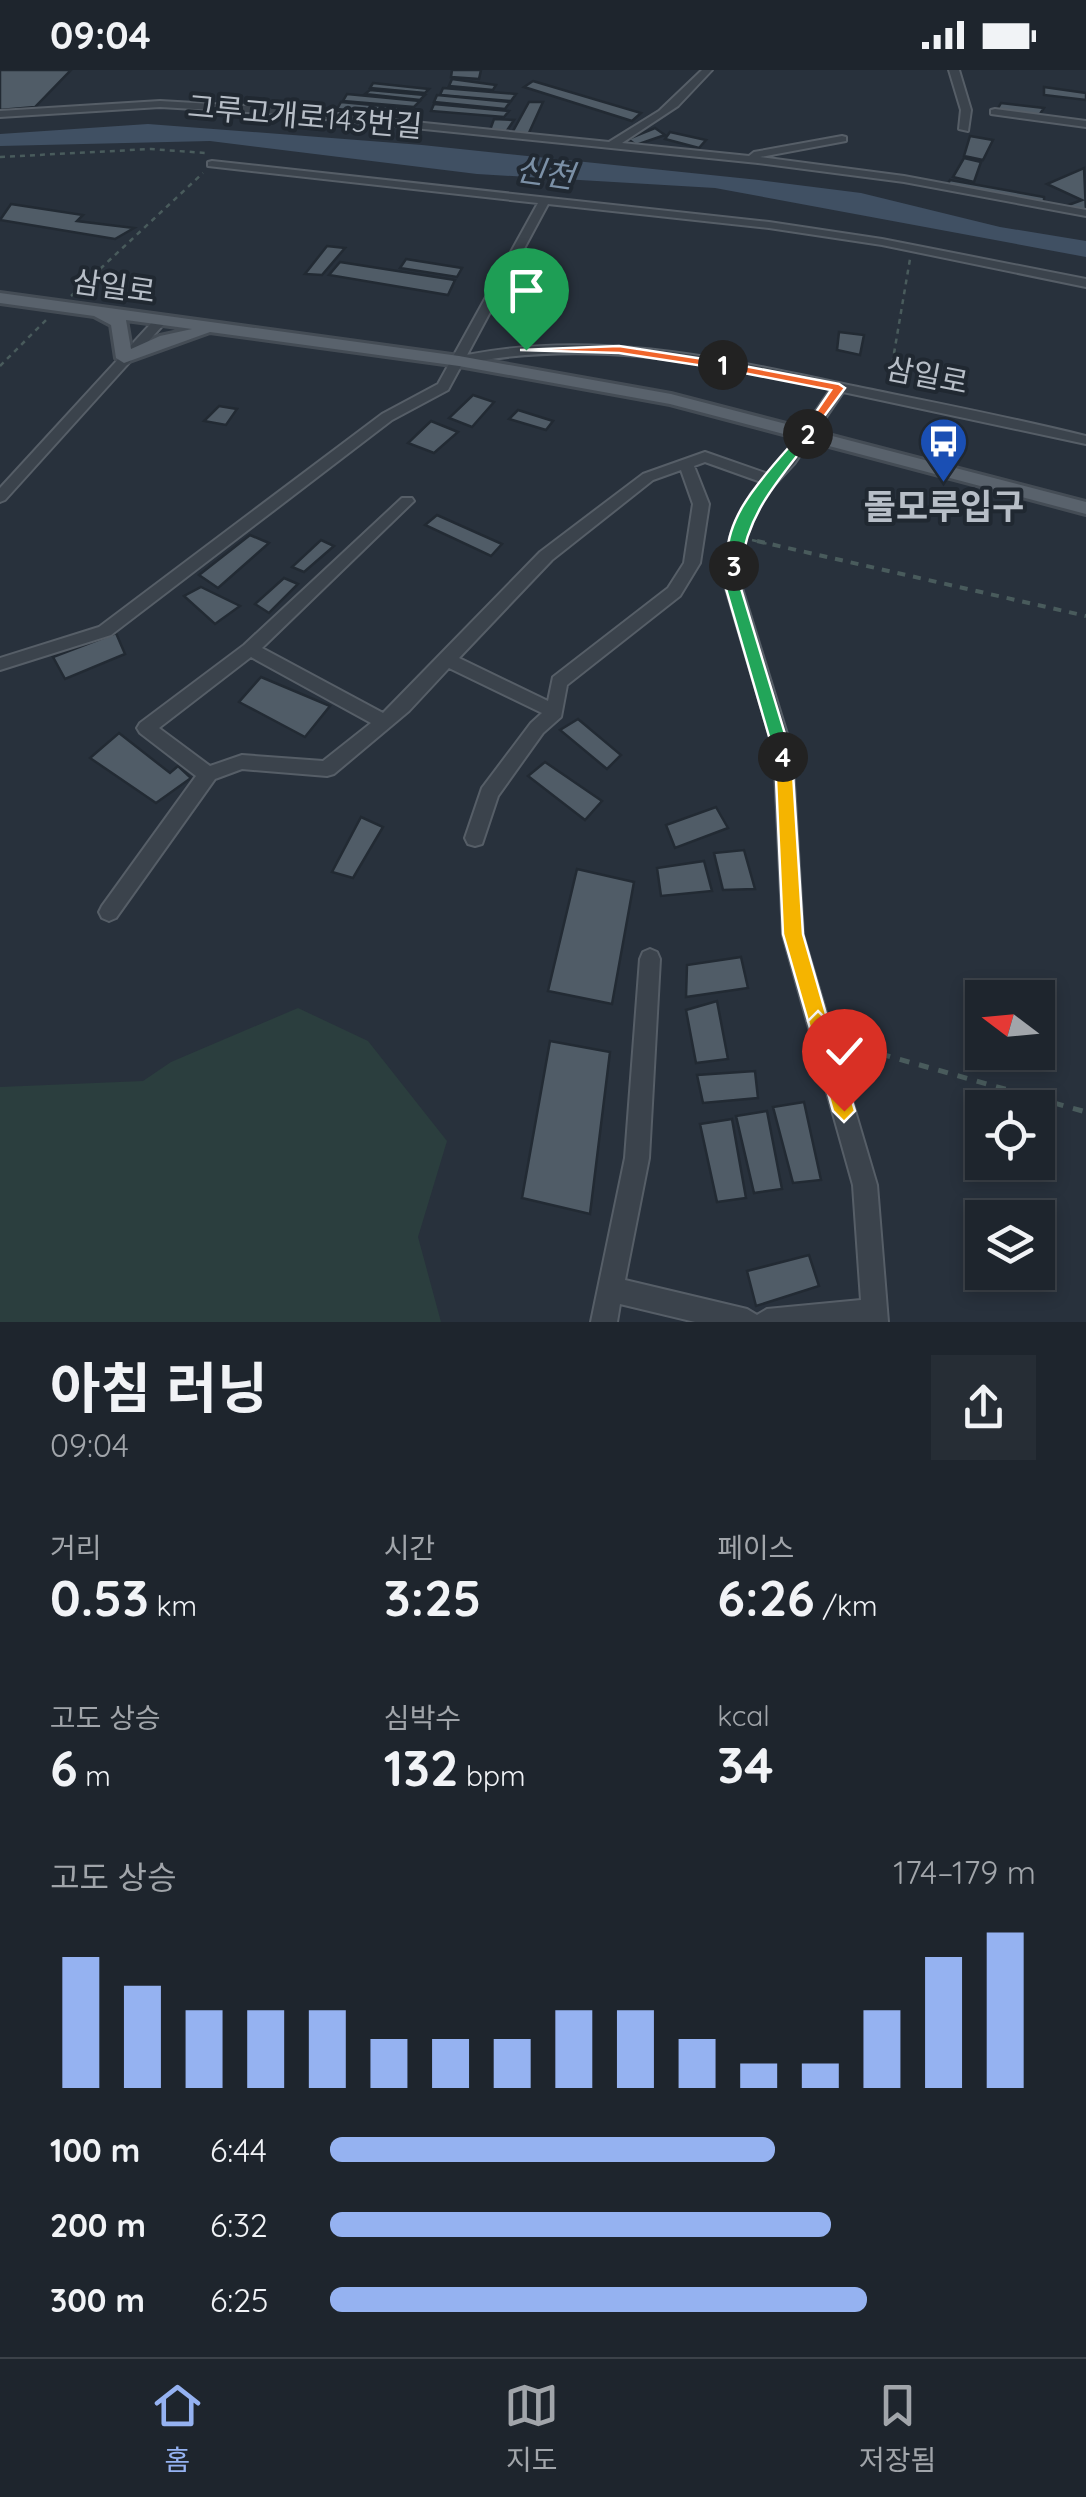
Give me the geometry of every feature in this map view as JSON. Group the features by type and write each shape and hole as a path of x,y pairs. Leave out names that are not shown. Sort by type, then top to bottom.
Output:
{"main road":[{"name":"삼일로","path":"0,298 459,361 671,399 1086,508"},
{"path":"79,309 120,322 124,358 179,336 231,330"}],"street":[{"path":"610,146 649,126 688,94 706,70"},
{"path":"954,70 966,110 964,128"},
{"name":"그루고개로143번길","path":"0,114 204,104 744,159 904,179 1086,214"},
{"path":"995,112 1086,124"},
{"path":"744,159 842,139"},
{"path":"212,164 769,226 1086,282"},
{"path":"0,664 105,631 387,416 442,387 545,200"},
{"path":"0,497 160,321"},
{"name":"삼일로","path":"459,361 526,350 598,348 887,394 1086,440"},
{"path":"767,1322 874,1316 866,1185 793,934 783,750 732,582 738,536 758,494 839,388"},
{"path":"109,912 208,774 242,762 327,769 385,722 546,556 648,477 706,457 771,480"},
{"path":"475,838 489,793 536,728 554,712 559,682 674,592 692,562 701,504 686,464"},
{"path":"208,774 146,728 250,649 407,501"},
{"path":"250,649 385,722"},
{"path":"447,660 554,712"},
{"path":"604,1322 637,1158 650,959"},
{"path":"612,1289 748,1322"}],"path":[{"path":"0,366 212,164"},
{"path":"887,394 912,250"},
{"path":"738,536 1086,616"},
{"path":"823,1038 1086,1112"}],"shaded area":[{"path":"298,1008 368,1041 447,1141 418,1237 441,1322 0,1322 0,1087 143,1081 171,1062"}],"water":[{"name":"신천","path":"148,124 422,145 861,193 1000,227 1086,241 1086,257 715,188 477,174 210,141 0,146 0,134"}],"building":[{"path":"0,70 71,70 35,107 0,110"},
{"path":"452,70 481,70 479,79 451,77"},
{"path":"452,79 496,85 493,90 449,86"},
{"path":"533,81 641,113 632,121 524,87"},
{"path":"373,83 429,89 425,93 370,88"},
{"path":"1044,87 1086,93 1086,100 1044,95"},
{"path":"443,88 516,94 511,101 440,95"},
{"path":"370,90 425,95 420,100 365,94"},
{"path":"347,94 420,101 414,107 343,101"},
{"path":"437,95 510,102 505,109 434,102"},
{"path":"341,102 414,109 409,116 337,109"},
{"path":"529,102 543,102 528,135 512,133"},
{"path":"1001,103 1044,108 1038,117 997,110"},
{"path":"434,104 509,111 504,117 431,111"},
{"path":"304,107 404,118 401,122 300,112"},
{"path":"494,119 514,120 506,132 490,130"},
{"path":"655,128 665,135 636,145 628,139"},
{"path":"670,132 706,140 699,148 665,139"},
{"path":"970,136 993,140 983,160 964,156"},
{"path":"964,158 981,162 974,182 953,177"},
{"path":"1084,168 1086,212 1060,208 1082,200 1047,184"},
{"path":"950,180 1044,197 1044,204 947,186"},
{"path":"11,204 83,215 77,221 134,228 115,239 0,220"},
{"path":"327,246 345,248 322,275 305,274"},
{"path":"406,259 462,268 457,277 400,268"},
{"path":"340,262 455,280 448,295 329,275"},
{"path":"839,332 864,335 860,355 837,350"},
{"path":"473,395 494,402 472,427 449,418"},
{"path":"219,406 237,409 226,425 204,421"},
{"path":"518,410 553,421 546,430 509,419"},
{"path":"431,421 458,432 434,453 408,443"},
{"path":"437,515 502,544 491,556 425,525"},
{"path":"250,535 269,543 218,588 199,575"},
{"path":"321,540 334,546 304,572 292,567"},
{"path":"284,578 298,584 269,613 255,604"},
{"path":"201,587 240,606 215,624 184,596"},
{"path":"116,633 125,654 65,679 53,657"},
{"path":"261,677 330,706 305,737 239,702"},
{"path":"578,719 621,755 607,769 560,730"},
{"path":"119,733 170,773 178,766 191,778 156,803 90,758"},
{"path":"545,762 602,801 585,820 528,776"},
{"path":"716,807 728,828 675,848 666,825"},
{"path":"361,817 383,827 353,878 332,872"},
{"path":"744,850 755,889 723,890 714,853"},
{"path":"704,861 712,891 661,896 657,868"},
{"path":"577,869 634,882 612,1004 548,991"},
{"path":"741,957 748,988 686,997 687,965"},
{"path":"717,1001 728,1059 696,1063 686,1010"},
{"path":"550,1041 610,1052 590,1214 522,1198"},
{"path":"755,1071 758,1098 703,1103 697,1075"},
{"path":"804,1102 821,1180 793,1183 773,1107"},
{"path":"767,1111 782,1189 754,1193 736,1116"},
{"path":"732,1119 746,1198 717,1202 700,1124"},
{"path":"809,1255 819,1286 756,1306 747,1271"}],"place":[{"name":"돌모루입구","path":"944,484"}],"route":[{"path":"526,350 619,349 839,388 789,461 758,494 738,536 732,582 783,750 793,934 844,1111"}]}
